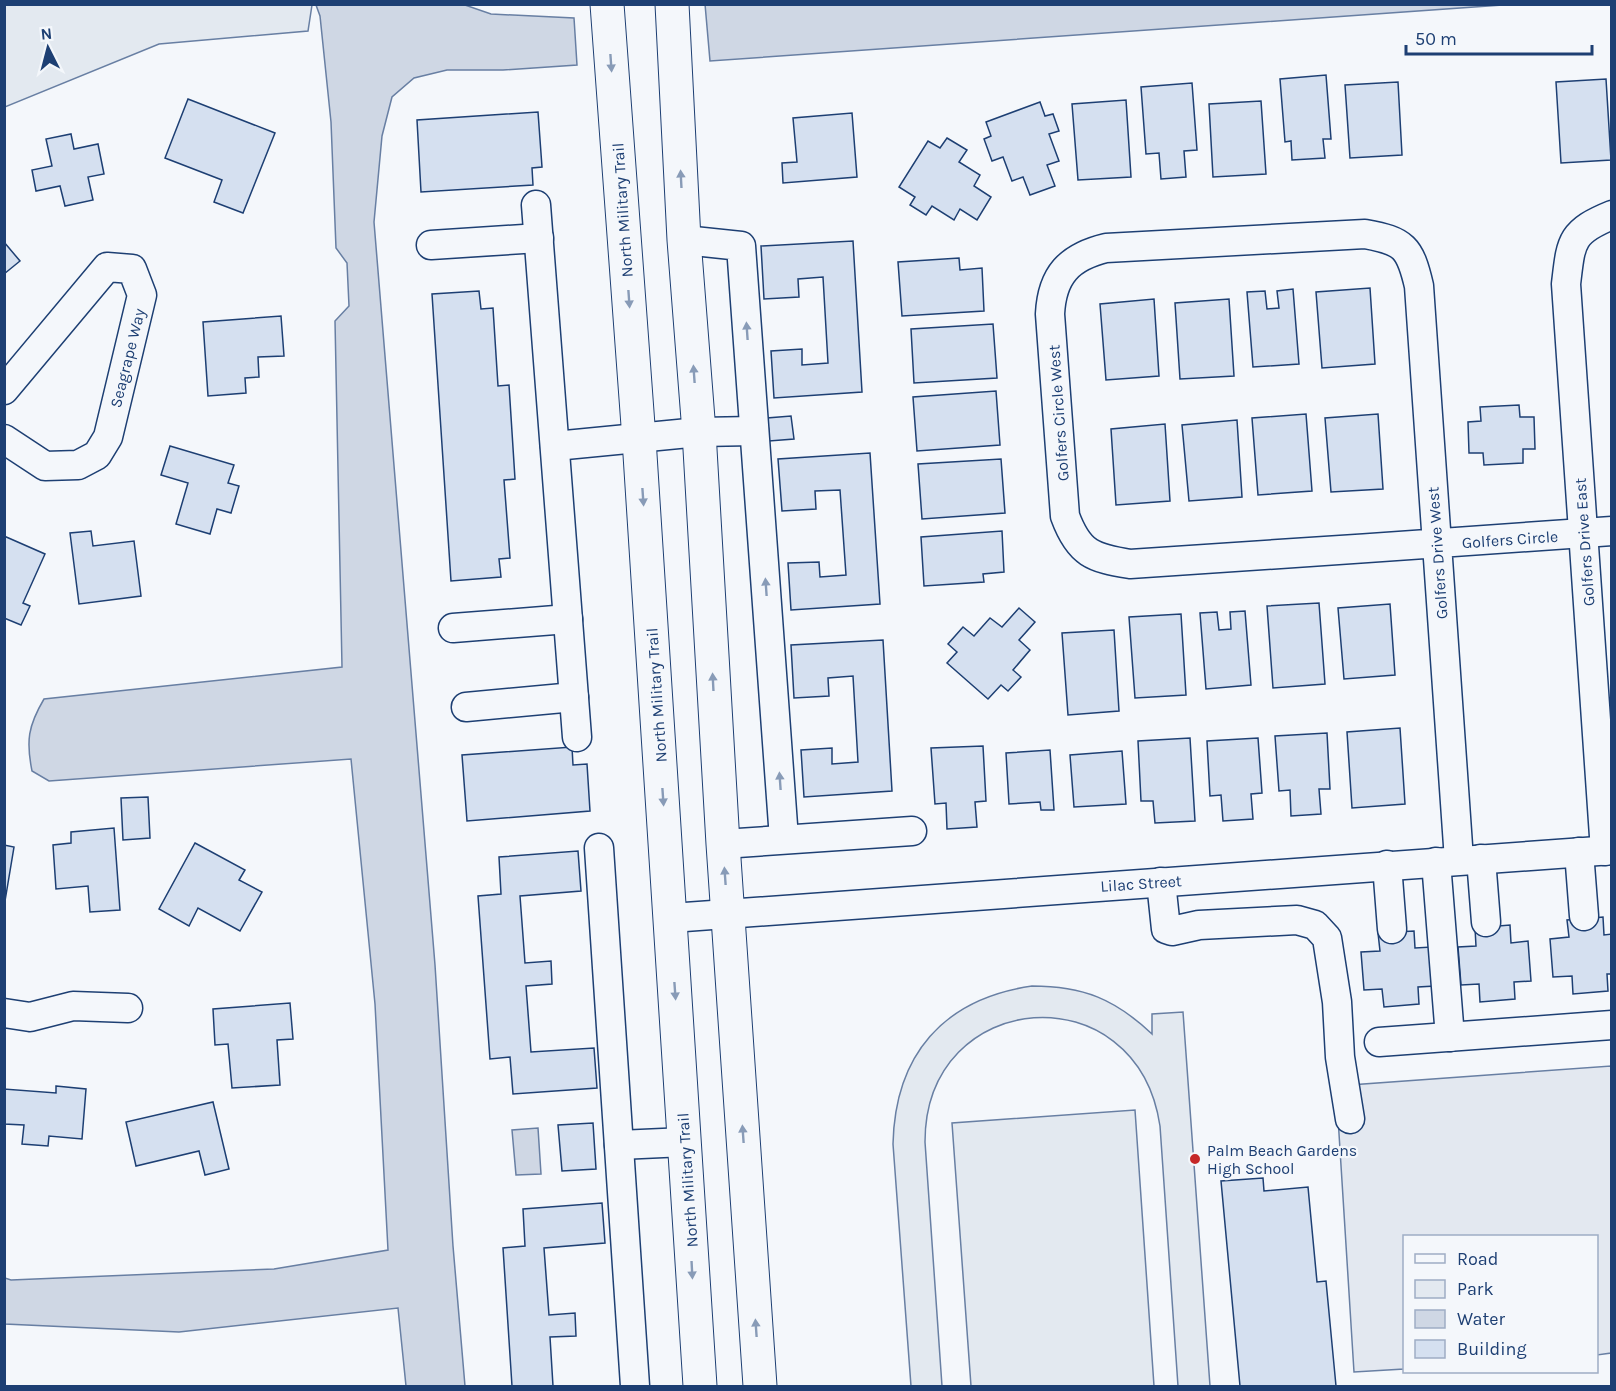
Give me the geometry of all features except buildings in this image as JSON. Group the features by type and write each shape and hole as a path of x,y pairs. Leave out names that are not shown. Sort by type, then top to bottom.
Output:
{"main road":[{"name":"North Military Trail","path":"607,4 639,439 700,1386"},
{"path":"672,4 684,240 699,432 723,844 760,1386"}],"street":[{"path":"536,205 577,737"},
{"name":"Golfers Drive East","path":"1584,916 1599,851 1583,533 1566,284 1570,254 1576,236 1592,223 1611,215"},
{"name":"Golfers Circle West","path":"1404,249 1389,238 1365,234 1106,248 1087,252 1071,263 1059,277 1051,297 1050,314 1065,516 1072,534 1084,549 1100,559 1130,564 1436,544"},
{"path":"431,245 539,238"},
{"path":"684,240 741,246 784,839"},
{"name":"Golfers Drive West","path":"1404,249 1413,264 1419,286 1459,860"},
{"name":"Seagrape Way","path":"4,390 107,267 132,269 142,295 108,437 97,455 78,465 45,466 4,439"},
{"path":"555,446 699,432 754,431"},
{"name":"Golfers Circle","path":"1436,544 1611,531"},
{"path":"453,628 568,619"},
{"path":"466,707 574,697"},
{"path":"723,844 912,831"},
{"path":"599,848 635,1386"},
{"name":"Lilac Street","path":"671,918 1599,851"},
{"path":"1459,860 1486,922"},
{"path":"1450,1037 1459,860"},
{"path":"1387,865 1392,929"},
{"path":"1161,882 1166,929 1172,931 1199,925 1297,920 1315,925 1327,938 1337,1002 1341,1057 1350,1119"},
{"path":"4,1013 30,1017 73,1006 128,1008"},
{"path":"1379,1042 1611,1025"},
{"path":"619,1145 685,1142"}],"green space":[{"path":"5,4 312,5 308,31 159,44 5,107"},
{"path":"1032,986 1067,989 1097,997 1125,1012 1152,1034 1152,1014 1183,1012 1210,1386 1178,1386 1160,1126 1143,1076 1114,1041 1076,1022 1034,1018 993,1028 958,1052 934,1090 925,1142 942,1386 911,1386 893,1144 896,1112 903,1084 914,1058 930,1036 949,1018 973,1004 1001,993"},
{"path":"1135,1110 1154,1386 971,1386 952,1123"}],"shaded area":[{"path":"1611,1066 1611,1353 1598,1355 1598,1235 1403,1235 1403,1369 1354,1372 1336,1086"}],"water":[{"path":"705,4 1502,4 1502,5 710,61"},
{"path":"316,5 465,5 491,14 574,18 577,65 503,70 447,70 414,78 392,97 382,136 374,222 435,965 453,1246 465,1386 406,1386 398,1308 179,1332 5,1324 5,1278 11,1280 274,1269 388,1250 375,1004 351,759 49,781 32,771 29,751 32,726 44,699 342,667 335,321 349,306 347,263 336,248 331,122 320,16"},
{"path":"538,1128 541,1174 516,1175 512,1130"}],"place":[{"name":"Palm Beach Gardens High School","path":"1195,1159"}]}
